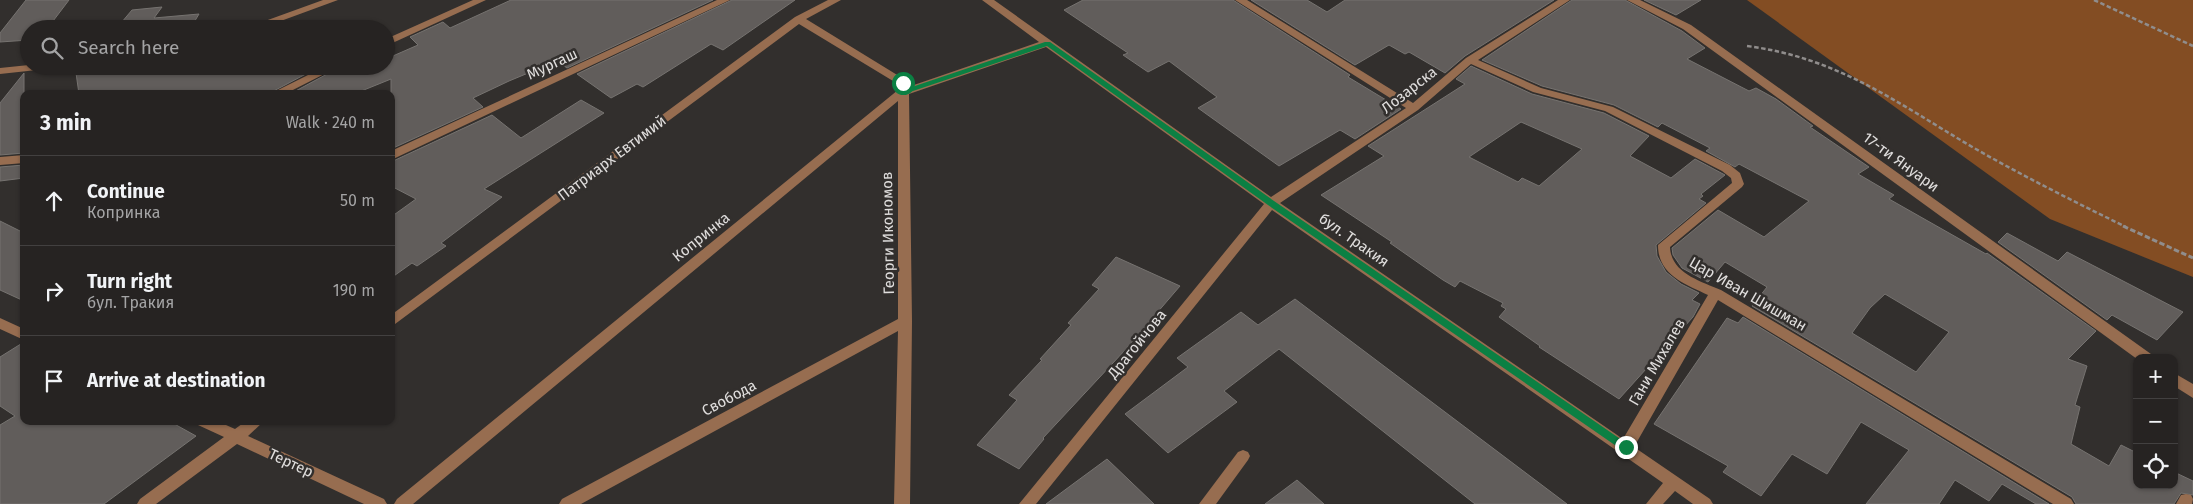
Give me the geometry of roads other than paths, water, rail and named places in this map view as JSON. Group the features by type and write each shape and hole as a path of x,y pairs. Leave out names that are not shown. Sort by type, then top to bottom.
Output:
{"street":[{"path":"274,20 332,0"},
{"path":"395,39 481,0"},
{"name":"Мургаш","path":"395,154 725,0"},
{"name":"бул. Тракия","path":"987,0 1271,203 1626,447 1705,504"},
{"path":"1240,0 1414,108"},
{"name":"Лозарска","path":"1271,203 1414,108 1470,60 1565,0"},
{"name":"17-ти Януари","path":"1632,0 1687,27 2140,354"},
{"name":"Патриарх Евтимий","path":"395,319 799,20 828,1"},
{"path":"799,20 903,83 901,93"},
{"name":"Копринка","path":"402,504 901,93 1048,43"},
{"name":"Цар Иван Шишман","path":"1470,60 1537,90 1609,109 1726,168 1736,176 1738,184 1664,245 1663,254 1669,265 1680,276 1716,293 2066,504"},
{"path":"0,71 20,69"},
{"path":"284,90 316,75"},
{"name":"Георги Икономов","path":"901,93 905,321 902,504"},
{"path":"0,161 20,160"},
{"name":"Драгойчова","path":"1027,504 1271,203"},
{"name":"Гани Михалев","path":"1626,447 1716,293"},
{"name":"Свобода","path":"567,504 905,321"},
{"path":"0,324 20,333"},
{"path":"2178,381 2193,392"},
{"name":"Тертер","path":"210,425 379,504"},
{"path":"146,504 252,425"},
{"path":"1207,504 1243,456"},
{"path":"1654,504 1674,482"}]}
